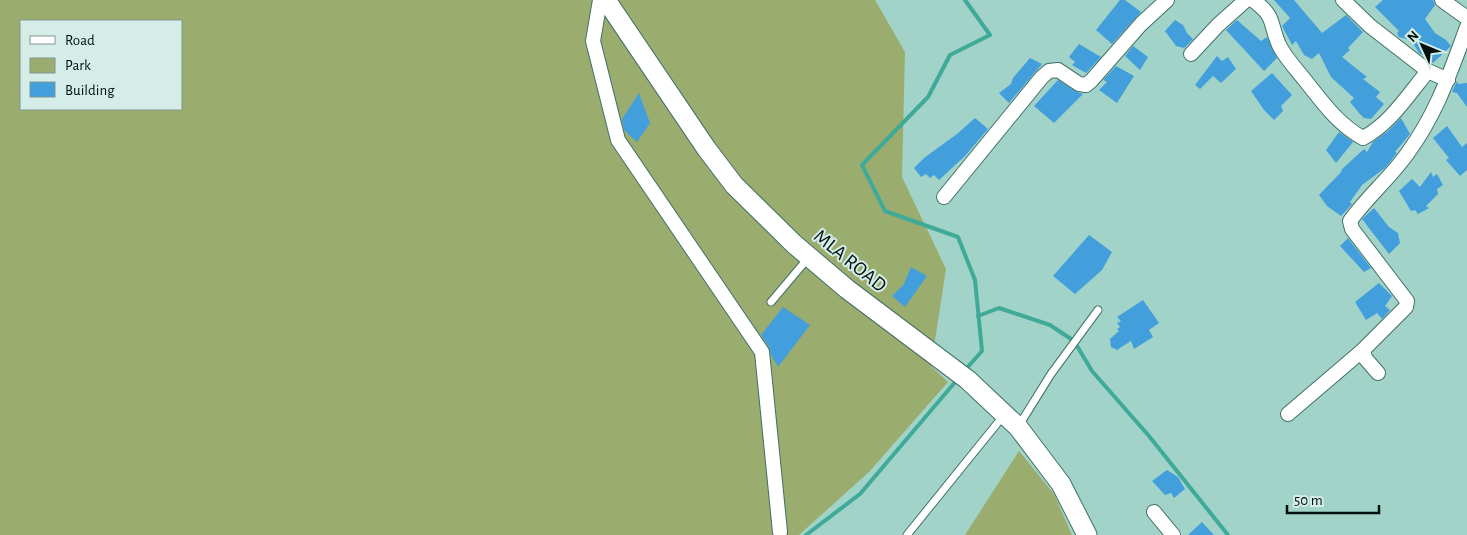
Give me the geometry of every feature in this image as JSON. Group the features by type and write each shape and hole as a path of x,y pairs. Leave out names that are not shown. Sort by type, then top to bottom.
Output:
{"street":[{"path":"600,0 593,41 618,140 762,352 780,532"},
{"name":"MLA ROAD","path":"606,0 706,148 734,185 809,257 847,289 968,380 1011,421 1061,484 1087,535"},
{"path":"944,197 1042,77 1049,71 1058,70 1079,84 1086,85 1141,24 1168,0"},
{"path":"1191,54 1218,25 1246,0"},
{"path":"1253,0 1271,18 1279,44 1286,56 1336,118 1353,133 1362,138 1371,134 1388,121 1428,71"},
{"path":"1344,0 1370,26 1428,71 1448,80"},
{"path":"1442,0 1467,18"},
{"path":"1288,414 1364,350 1406,307 1407,301 1352,229 1350,221 1406,155 1431,117 1448,80 1467,27"},
{"path":"1364,350 1365,358 1378,373"},
{"path":"1154,512 1173,535"}],"lane":[{"path":"771,302 809,257"},
{"path":"907,535 1011,421 1051,374 1098,310"}],"green space":[{"path":"0,0 875,0 905,52 902,177 946,269 931,366 948,382 869,472 799,535 0,535"},
{"path":"1019,451 1054,494 1072,535 965,535"}],"building":[{"path":"1120,0 1125,0 1141,12 1112,44 1096,30"},
{"path":"1274,0 1294,0 1322,33 1346,15 1363,32 1348,48 1350,50 1342,57 1367,77 1363,79 1380,92 1376,97 1384,104 1371,119 1364,118 1350,102 1354,98 1331,77 1319,53 1312,59 1304,55 1296,41 1292,45 1282,26 1290,18"},
{"path":"1383,0 1433,0 1435,5 1425,19 1435,33 1446,40 1451,46 1433,63 1419,53 1411,40 1399,37 1397,33 1399,31 1375,7"},
{"path":"1175,20 1183,25 1193,39 1184,48 1176,46 1165,31"},
{"path":"1237,20 1261,41 1267,37 1277,58 1264,71 1226,30"},
{"path":"1079,44 1101,57 1086,73 1072,65 1075,62 1069,57"},
{"path":"1133,46 1148,57 1140,70 1125,56"},
{"path":"1217,56 1222,61 1228,57 1236,69 1221,83 1213,76 1200,89 1195,85"},
{"path":"1030,58 1042,64 1009,103 999,93 1011,84 1013,78"},
{"path":"1116,66 1134,76 1117,103 1099,90 1107,82 1103,80"},
{"path":"1272,73 1292,95 1281,106 1283,111 1274,120 1264,110 1251,91"},
{"path":"1058,80 1083,94 1054,123 1034,106"},
{"path":"1457,81 1458,84 1467,83 1467,107 1457,93 1452,92"},
{"path":"639,93 650,123 637,142 624,130 622,119"},
{"path":"975,118 988,129 965,156 939,180 934,175 930,178 926,174 921,177 914,168"},
{"path":"1401,118 1410,134 1385,168 1362,185 1350,202 1352,204 1341,216 1327,206 1319,195 1341,170 1364,149 1367,152 1373,142"},
{"path":"1447,126 1462,147 1467,143 1467,170 1460,176 1446,160 1449,158 1433,138"},
{"path":"1339,132 1353,142 1336,163 1326,150"},
{"path":"1431,172 1433,177 1437,174 1443,185 1437,189 1438,194 1426,206 1429,208 1418,214 1415,210 1411,211 1399,191 1412,179 1420,187"},
{"path":"1374,208 1389,227 1398,233 1400,243 1389,254 1362,219"},
{"path":"1089,235 1112,252 1102,270 1075,294 1053,276"},
{"path":"1348,238 1371,268 1364,272 1340,246"},
{"path":"911,267 927,276 905,307 892,296 904,284"},
{"path":"1379,283 1392,296 1385,306 1390,310 1382,319 1377,313 1366,320 1355,302"},
{"path":"1143,300 1159,323 1149,330 1153,337 1134,349 1131,341 1117,350 1111,347 1110,339 1119,331 1117,329 1120,327 1117,323 1121,321 1117,317"},
{"path":"783,307 810,325 778,367 761,335"},
{"path":"1167,470 1178,477 1185,489 1174,498 1171,493 1165,495 1152,481"},
{"path":"1202,522 1214,535 1188,535"}],"waterway":[{"path":"965,0 990,35 950,55 928,97 862,165 885,211 958,237 975,280 982,351 966,369"},
{"path":"978,316 999,308 1050,325 1074,341 1092,371 1149,436 1228,535"},
{"path":"806,535 860,494 956,381"}]}
